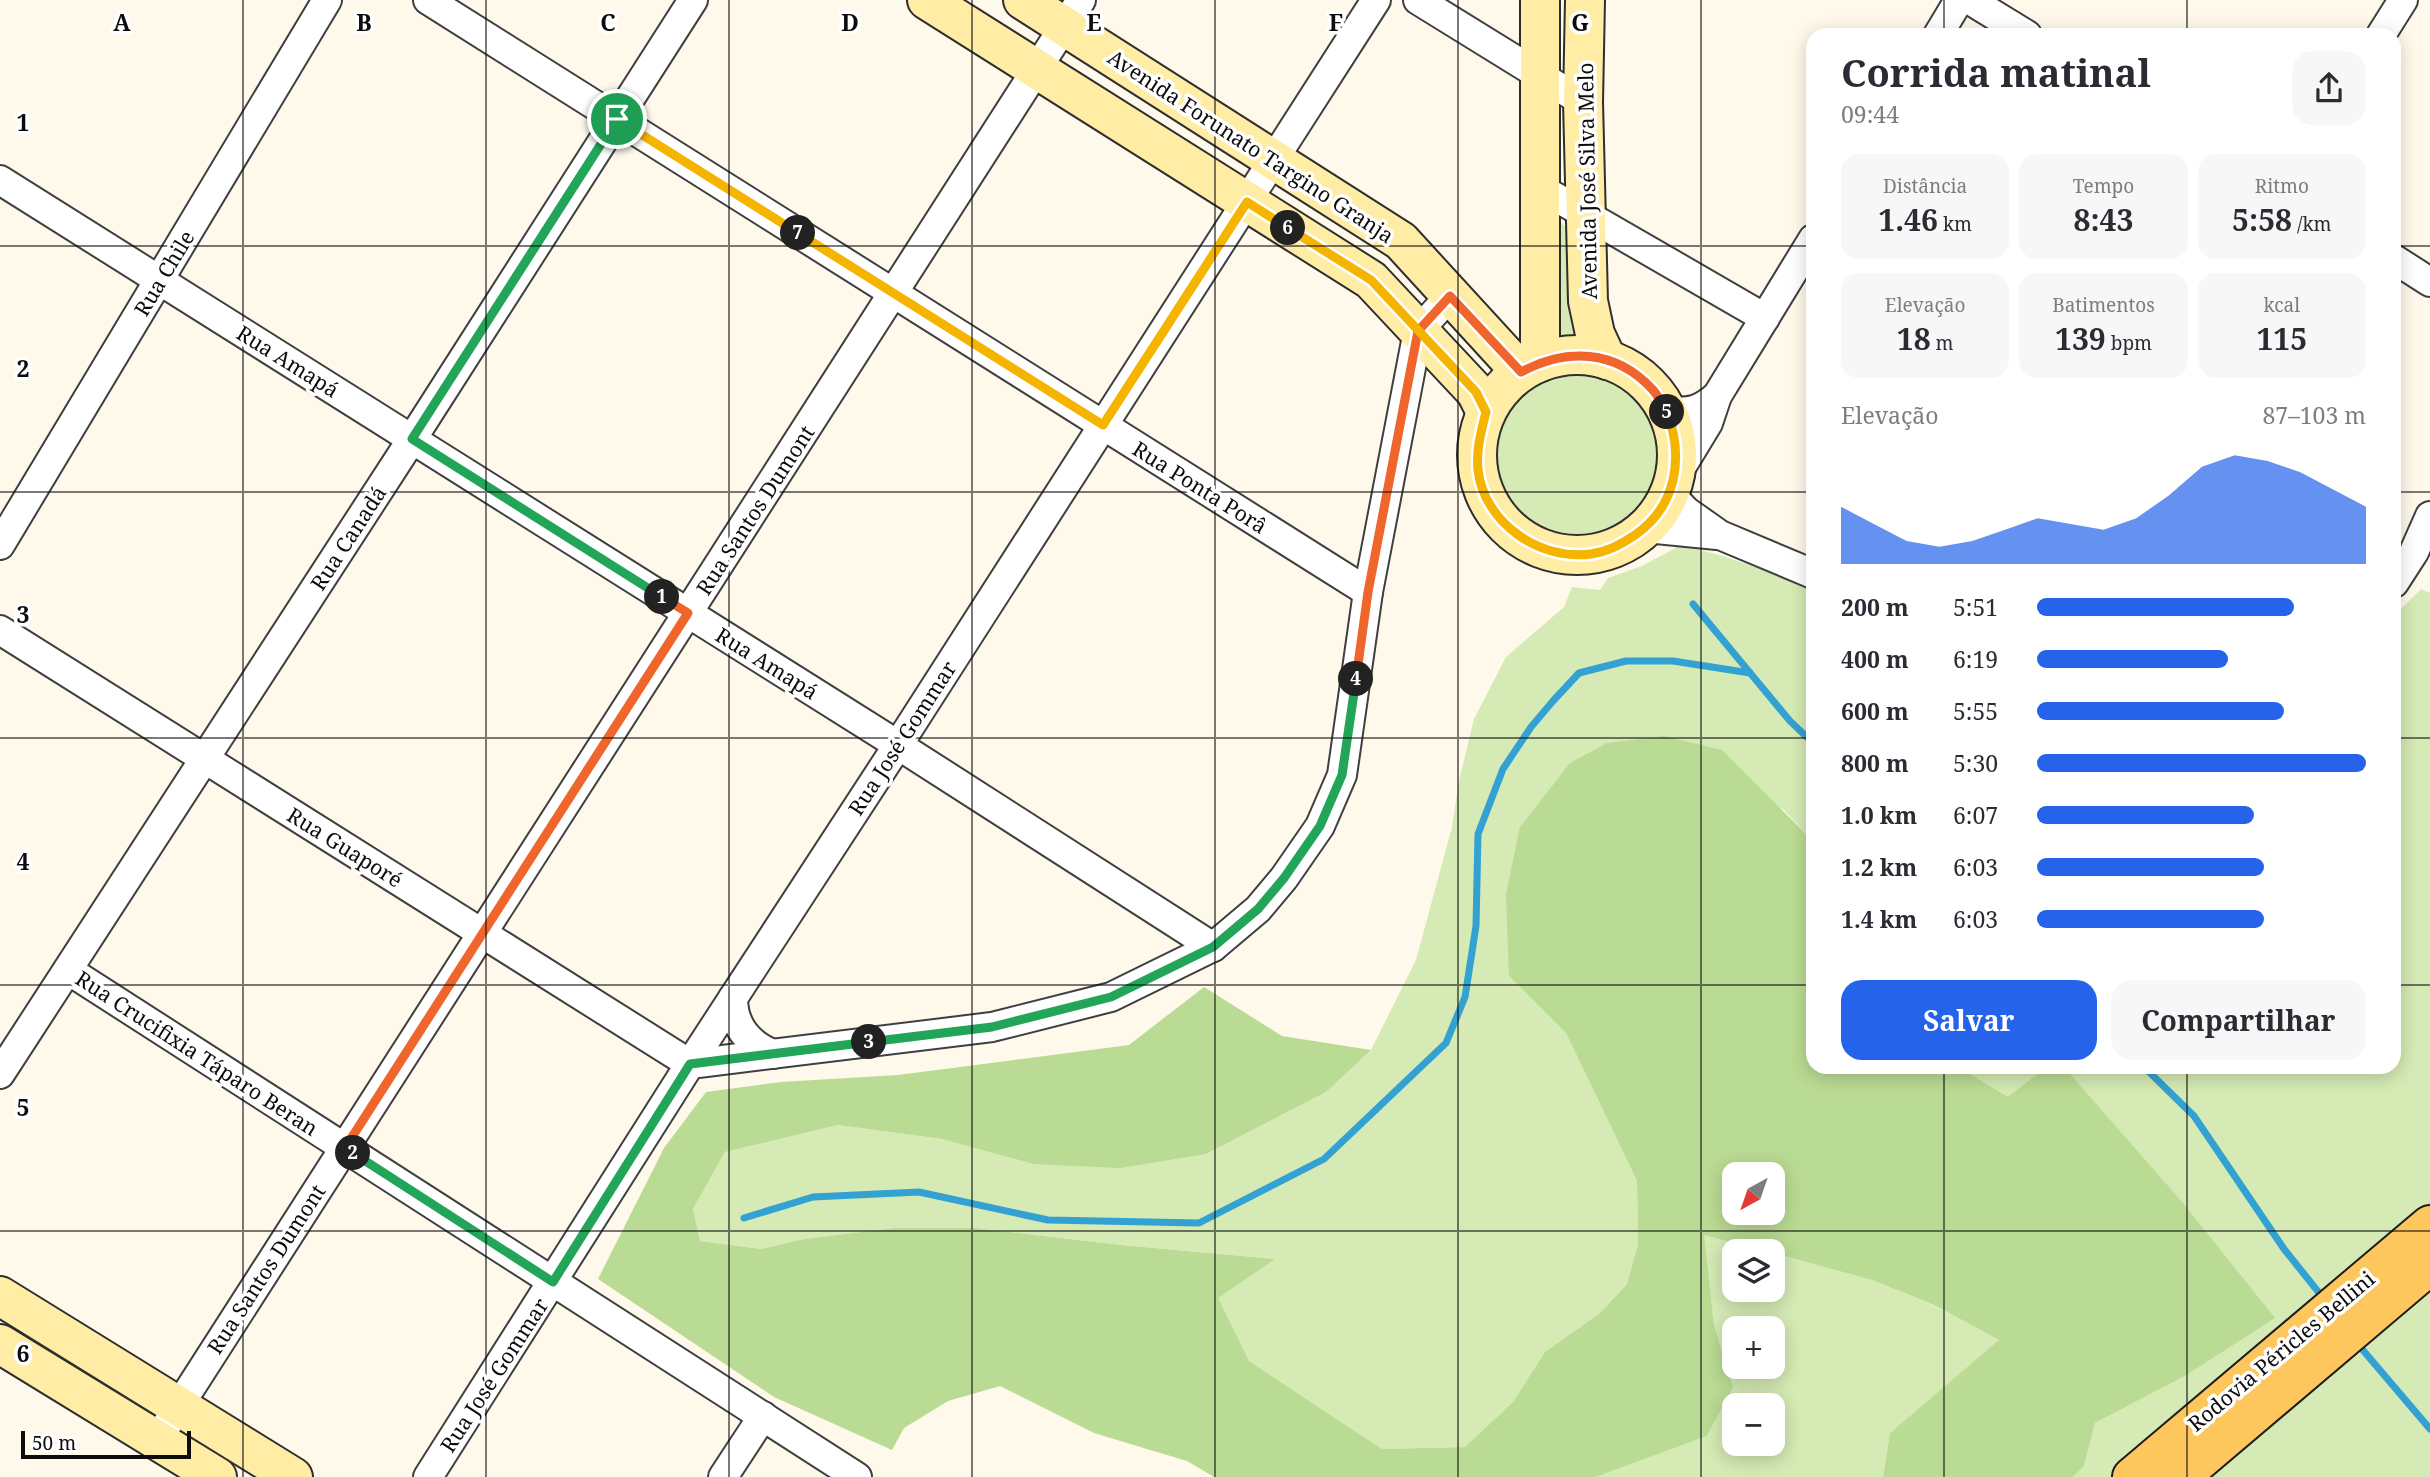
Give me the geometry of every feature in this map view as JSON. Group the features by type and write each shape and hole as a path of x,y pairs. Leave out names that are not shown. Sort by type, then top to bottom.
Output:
{"main road":[{"name":"Rodovia Péricles Bellini","path":"2132,1477 2284,1368 2382,1285 2430,1225"},
{"name":"Rodovia Péricles Bellini","path":"2382,1285 2430,1265"},
{"name":"Rodovia Péricles Bellini","path":"2180,1477 2284,1368"}],"street":[{"name":"Rua Chile","path":"0,545 327,0"},
{"name":"Rua Ponta Porâ","path":"428,0 1368,592"},
{"name":"Rua Canadá","path":"0,1074 693,0"},
{"path":"928,0 1371,280 1476,392 1486,412"},
{"name":"Avenida Forunato Targino Granja","path":"1023,0 1073,13 1273,160 1401,241 1450,296 1530,367"},
{"name":"Rua José Gommar","path":"428,1477 690,1064 898,746 1376,0"},
{"path":"1418,0 1583,102"},
{"path":"1530,367 1540,188 1540,0"},
{"name":"Avenida José Silva Melo","path":"1585,0 1583,102 1588,301 1595,334 1607,360"},
{"path":"1942,28 1959,0"},
{"path":"1970,0 2016,28"},
{"path":"2385,28 2403,0"},
{"name":"Rua Santos Dumont","path":"157,1440 1073,13"},
{"name":"Rua Amapá","path":"0,180 1213,947"},
{"path":"1540,188 1765,318"},
{"path":"1806,251 1717,396 1708,423 1672,486 1660,512 1646,528 1621,545 1592,554 1561,553 1532,544 1507,526 1489,501 1478,472 1478,442 1486,412 1501,390 1530,367 1573,355 1607,360 1632,372 1652,389 1667,412 1675,433 1677,456 1672,486 1686,511 1720,535 1806,571"},
{"path":"2401,263 2430,282"},
{"path":"690,1064 992,1027 1111,997 1213,947 1258,909 1284,878 1320,826 1342,775 1368,592 1418,331 1450,296"},
{"path":"1667,412 1687,412 1703,408 1717,396"},
{"path":"2401,571 2430,516"},
{"path":"1646,528 1720,535"},
{"name":"Rua Guaporé","path":"0,630 690,1064"},
{"name":"Rua Crucifixia Táparo Beran","path":"68,970 857,1477"},
{"path":"733,998 735,1017 744,1034 752,1043 773,1054"},
{"path":"0,1296 293,1477"},
{"path":"0,1344 217,1477"},
{"path":"723,1477 763,1416"}],"green space":[{"path":"1559,221 1566,227 1581,342 1551,343"},
{"path":"1576,370 1609,377 1637,396 1656,424 1663,457 1656,490 1637,518 1609,537 1576,544 1543,537 1515,518 1496,490 1489,457 1496,424 1515,396 1543,377"},
{"path":"1681,545 1723,556 1806,585 1806,834 1782,808 1509,976 1566,1033 1637,1181 1638,1244 1627,1284 1600,1313 1545,1352 1513,1402 1465,1447 1382,1449 1249,1361 1217,1298 1274,1259 976,1228 894,1228 804,1239 761,1249 700,1241 693,1209 725,1152 838,1125 942,1139 1033,1164 1206,1154 1326,1092 1371,1050 1416,960 1452,827 1459,781 1474,719 1506,657 1564,607 1572,587 1600,590 1608,578 1642,566"},
{"path":"2421,589 2430,593 2430,1477 2073,1477 2084,1466 2095,1423 2183,1377 2214,1244 2178,1197 2070,1074 2401,1074 2401,609"},
{"path":"1664,736 1722,750 1806,834 1806,1074 1970,1074 2008,1097 2037,1074 2070,1074 2178,1197 2275,1318 2183,1377 2095,1423 2084,1466 2073,1477 1883,1477 1890,1433 1999,1340 1934,1305 1872,1280 1785,1256 1785,1239 1722,1240 1704,1235 1714,1325 1722,1351 1722,1379 1731,1379 1733,1387 1730,1393 1722,1393 1722,1408 1707,1436 1596,1477 1214,1477 1187,1461 1094,1433 1000,1386 948,1401 904,1428 892,1450 774,1397 598,1279 664,1148 706,1092 781,1082 898,1075 1129,1045 1204,987 1282,1036 1371,1050 1326,1092 1206,1154 1120,1168 1033,1164 942,1139 838,1125 725,1152 693,1209 700,1241 761,1249 804,1239 894,1228 976,1228 1275,1259 1218,1298 1249,1361 1382,1449 1465,1447 1513,1402 1545,1352 1600,1313 1627,1284 1638,1244 1637,1181 1566,1033 1509,976 1506,894 1520,827 1570,763 1607,743"},
{"path":"1970,1074 2038,1074 2008,1098"},
{"path":"1703,1234 1722,1239 1722,1302 1785,1302 1785,1256 1872,1280 1933,1305 2000,1340 1890,1433 1883,1477 1596,1477 1707,1436 1722,1408 1722,1456 1785,1456 1785,1393 1730,1393 1733,1387 1731,1379 1785,1379 1785,1316 1722,1316 1722,1351 1714,1325"}],"waterway":[{"path":"1693,604 1790,721 1806,736"},
{"path":"744,1218 813,1197 919,1192 1048,1220 1199,1223 1324,1159 1446,1043 1465,997 1476,926 1478,834 1503,769 1531,727 1553,701 1579,673 1626,661 1673,661 1750,673"},
{"path":"2151,1074 2194,1116 2284,1249 2324,1299"},
{"path":"2356,1342 2430,1429"}],"route":[{"path":"617,119 412,439 688,613 345,1148 553,1282 690,1064 992,1027 1111,997 1213,947 1258,909 1284,878 1320,826 1342,775 1368,592 1418,331 1450,296 1521,372 1540,362 1562,356 1585,355 1607,360 1632,372 1652,389 1667,412 1675,433 1677,456 1670,494 1660,512 1646,528 1621,545 1592,554 1561,553 1532,544 1507,526 1489,501 1478,472 1478,442 1486,412 1476,392 1418,331 1371,280 1247,202 1103,425 617,119"}]}
